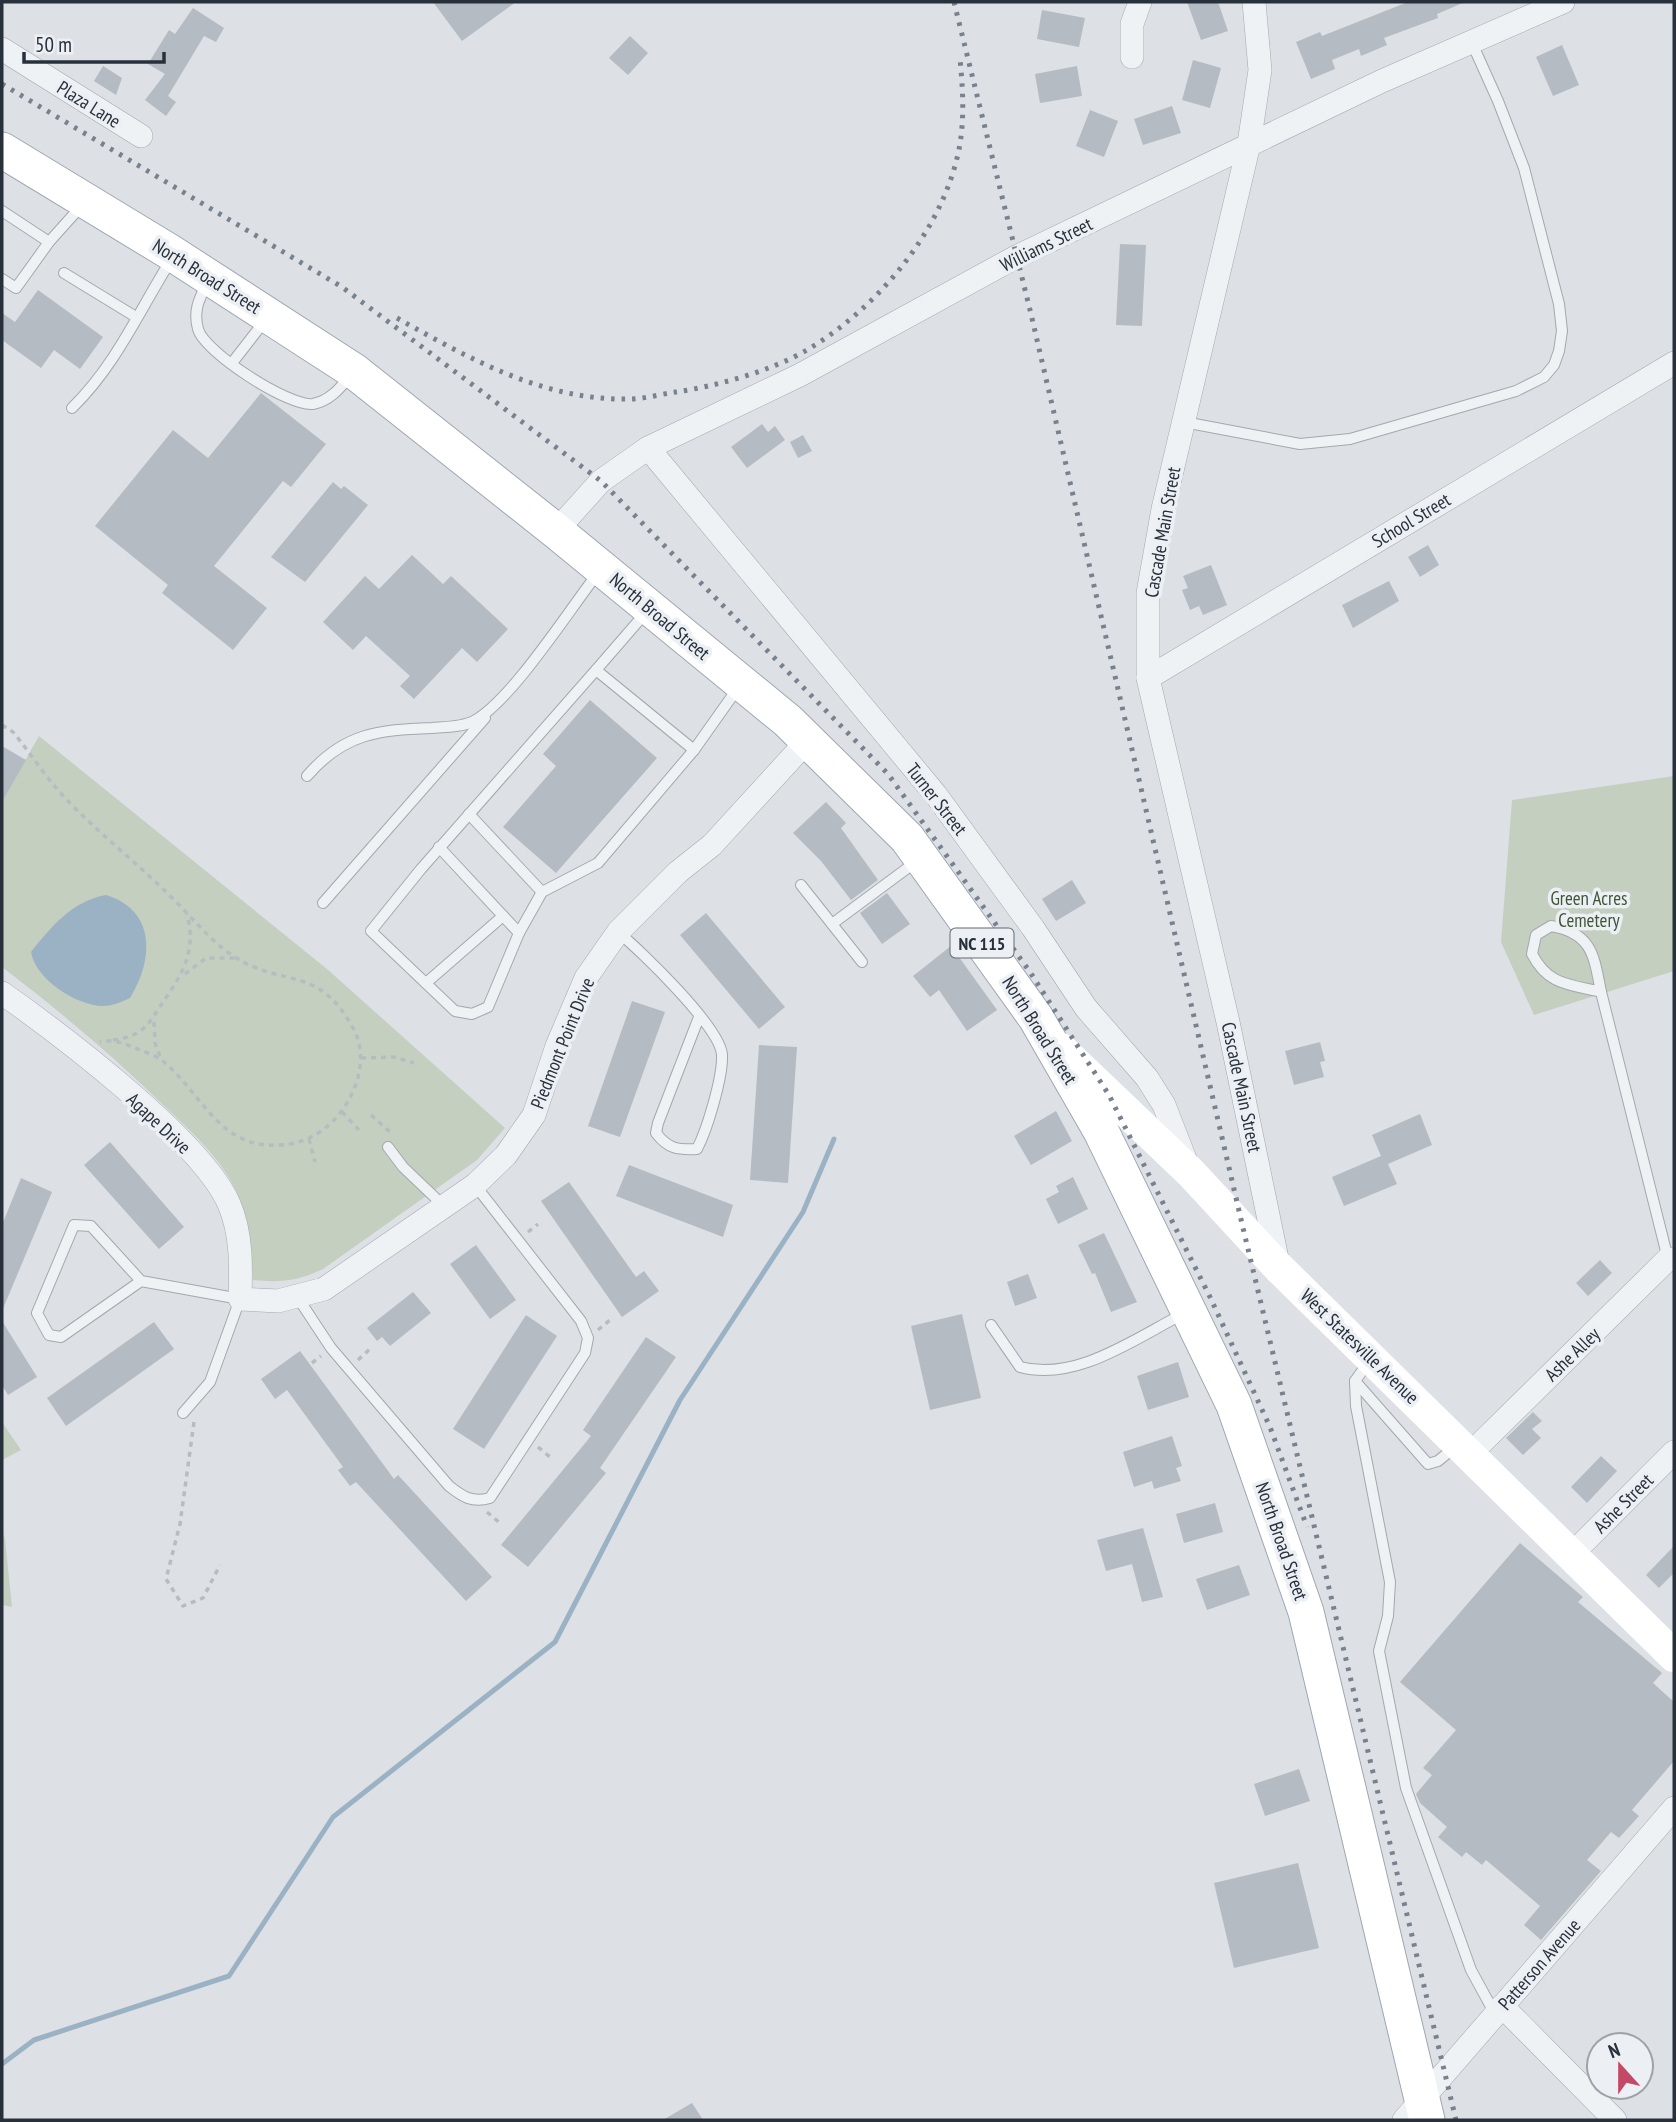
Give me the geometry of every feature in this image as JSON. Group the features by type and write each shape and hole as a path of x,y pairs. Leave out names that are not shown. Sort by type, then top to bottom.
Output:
{"main road":[{"name":"North Broad Street","path":"2,150 175,255 354,371 556,531 809,739 907,838 1046,1035 1101,1131 1234,1405 1306,1612 1418,2113"}],"street":[{"path":"1132,57 1132,24 1140,2"},
{"name":"Cascade Main Street","path":"1254,2 1260,70 1249,144 1184,422 1148,593 1148,678 1228,1021 1279,1268"},
{"name":"Williams Street","path":"556,531 601,481 648,448 800,375 1016,257 1249,144 1471,41 1563,2"},
{"name":"Plaza Lane","path":"2,50 142,136"},
{"name":"School Street","path":"1148,678 1674,363"},
{"name":"Turner Street","path":"648,448 936,795 1033,928 1086,1008 1147,1078 1164,1105 1191,1173"},
{"name":"Piedmont Point Drive","path":"240,1299 268,1301 298,1298 324,1289 446,1208 506,1155 534,1115 557,1046 586,978 618,932 678,872 712,845 809,739"},
{"name":"Agape Drive","path":"2,993 54,1031 143,1106 201,1162 228,1202 236,1228 241,1262 240,1299"},
{"name":"West Statesville Avenue","path":"1046,1035 1191,1173 1279,1268 1364,1369 1466,1448 1674,1656"},
{"name":"Ashe Alley","path":"1466,1448 1671,1260"},
{"name":"Ashe Street","path":"1571,1555 1674,1452"},
{"name":"Patterson Avenue","path":"1418,2113 1498,2010 1674,1808"},
{"path":"1498,2010 1615,2120"}],"lane":[{"path":"1184,422 1300,444 1350,439 1516,391 1544,377 1549,371 1559,351 1559,304 1524,168 1499,101 1471,41"},
{"path":"2,279 16,288 49,242 85,201"},
{"path":"2,211 49,242"},
{"path":"72,408 90,390 117,354 136,317 175,255"},
{"path":"64,273 136,317"},
{"path":"210,277 195,306 198,331 212,349 289,401 312,404 333,396 354,371"},
{"path":"232,363 269,316"},
{"path":"323,903 499,703 601,568"},
{"path":"650,608 439,847 371,930 455,1011 481,1013 488,1007 519,933 541,892 598,863 694,750 741,683"},
{"path":"596,670 694,750"},
{"path":"307,776 326,754 349,741 375,732 472,722 499,703"},
{"path":"469,814 541,892"},
{"path":"439,847 519,933"},
{"path":"832,924 921,858"},
{"path":"802,885 862,962"},
{"path":"426,983 503,916"},
{"path":"1601,992 1555,981 1541,971 1532,954 1536,935 1552,926 1565,928 1584,939 1594,956 1671,1260"},
{"path":"618,932 649,959 699,1017 719,1043 722,1055 707,1130 697,1149 677,1150 663,1143 656,1133 657,1123 699,1017"},
{"path":"388,1147 403,1167 446,1208"},
{"path":"298,1298 331,1348 449,1486 464,1498 480,1501 490,1497 585,1353 588,1338 581,1321 475,1185"},
{"path":"141,1281 61,1337 50,1335 37,1313 74,1225 91,1226 141,1281 240,1299 210,1382 183,1413"},
{"path":"991,1325 1020,1367 1041,1373 1075,1367 1188,1311"},
{"path":"1364,1369 1367,1474 1390,1582 1388,1616 1380,1651 1406,1788 1471,1969 1498,2010"}],"path":[{"path":"2,725 13,732 68,801 186,911 209,940 254,967 292,976 327,993 354,1029 361,1058 342,1112 325,1130 309,1139 262,1146 244,1142 225,1130 161,1059 155,1043 154,1020"},
{"path":"94,1044 134,1036 154,1020 183,975 191,939 186,911"},
{"path":"183,975 206,958 235,958"},
{"path":"111,1040 161,1059"},
{"path":"361,1058 394,1057 414,1063"},
{"path":"342,1112 359,1129"},
{"path":"371,1115 397,1138"},
{"path":"309,1139 315,1162"},
{"path":"198,1395 180,1524 166,1579 183,1606 203,1598 220,1565"}],"green space":[{"path":"39,736 327,969 505,1128 477,1160 323,1269 289,1280 253,1280 250,1237 244,1211 229,1178 208,1150 119,1064 2,967 2,801"},
{"name":"Green Acres Cemetery","path":"1674,776 1674,971 1534,1015 1501,942 1512,800"},
{"path":"2,1422 21,1450 2,1460"},
{"path":"2,1530 5,1539 12,1607 2,1605"}],"water":[{"path":"106,895 122,902 134,912 142,924 146,953 138,983 130,998 114,1005 103,1006 81,1001 59,989 40,972 31,952 63,916 83,903"}],"building":[{"path":"433,2 516,2 462,41"},
{"path":"1187,2 1218,2 1228,31 1201,40"},
{"path":"1408,2 1465,2 1437,14 1438,18 1384,38 1387,45 1361,56 1359,49 1332,60 1335,69 1311,79 1296,42 1320,32 1322,36"},
{"path":"193,8 224,28 216,42 204,36 168,96 176,102 166,116 145,100 165,74 148,64 169,30 175,34"},
{"path":"1042,10 1085,18 1079,47 1037,39"},
{"path":"630,36 648,53 628,75 609,58"},
{"path":"1562,45 1579,85 1553,96 1536,57"},
{"path":"1193,60 1221,68 1210,108 1182,100"},
{"path":"103,66 122,78 116,95 94,81"},
{"path":"1077,66 1082,96 1040,103 1035,74"},
{"path":"1172,106 1181,133 1143,145 1134,119"},
{"path":"1090,110 1118,121 1104,157 1076,146"},
{"path":"1120,244 1146,245 1142,326 1116,325"},
{"path":"38,290 103,337 80,369 54,350 41,368 2,340 2,313 15,322"},
{"path":"261,393 326,444 291,487 283,481 214,566 267,608 233,650 162,593 168,585 95,526 173,430 208,458"},
{"path":"762,424 768,432 775,426 785,440 747,468 731,447"},
{"path":"803,435 812,451 798,458 790,442"},
{"path":"333,482 341,489 344,486 368,505 305,582 271,557"},
{"path":"1428,545 1439,565 1420,577 1408,557"},
{"path":"412,555 443,584 451,576 508,629 477,662 462,648 414,699 400,686 410,676 366,636 353,650 323,622 365,576 379,589"},
{"path":"1211,565 1227,605 1203,615 1199,606 1190,610 1182,590 1188,588 1183,576"},
{"path":"1389,581 1399,601 1353,628 1342,605"},
{"path":"590,700 657,758 556,873 503,827 556,766 543,754"},
{"path":"2,746 26,760 2,802"},
{"path":"826,802 846,823 841,828 878,880 851,900 821,861 793,833"},
{"path":"1072,880 1086,903 1056,921 1042,899"},
{"path":"887,893 910,924 882,944 860,913"},
{"path":"706,913 785,1007 759,1029 680,935"},
{"path":"951,946 997,1010 967,1031 939,990 930,997 913,976"},
{"path":"632,1001 665,1012 620,1137 588,1126"},
{"path":"1320,1042 1325,1061 1320,1062 1324,1077 1294,1085 1285,1051"},
{"path":"759,1045 797,1047 788,1183 750,1180"},
{"path":"1056,1111 1072,1141 1031,1165 1014,1136"},
{"path":"1420,1114 1432,1145 1388,1164 1397,1184 1344,1206 1332,1177 1381,1156 1372,1135"},
{"path":"110,1142 184,1227 159,1249 84,1165"},
{"path":"629,1165 733,1205 723,1237 616,1196"},
{"path":"1073,1177 1088,1209 1058,1224 1046,1199 1059,1192 1056,1186"},
{"path":"21,1178 52,1192 2,1311 2,1225"},
{"path":"569,1182 636,1277 644,1271 659,1291 622,1317 541,1201"},
{"path":"1104,1233 1137,1302 1111,1312 1095,1273 1092,1274 1078,1245"},
{"path":"476,1245 516,1300 490,1319 450,1264"},
{"path":"1600,1260 1612,1273 1588,1296 1576,1283"},
{"path":"1028,1274 1037,1298 1015,1306 1007,1282"},
{"path":"413,1292 431,1313 390,1346 382,1337 377,1341 367,1328"},
{"path":"962,1314 981,1398 930,1410 911,1326"},
{"path":"526,1315 557,1336 484,1449 453,1429"},
{"path":"2,1321 37,1377 8,1395 2,1385"},
{"path":"154,1322 174,1349 66,1426 47,1398"},
{"path":"646,1337 676,1357 600,1468 606,1473 528,1567 501,1545 591,1436 583,1430"},
{"path":"300,1351 394,1479 398,1475 492,1577 466,1601 356,1482 350,1486 338,1470 343,1467 287,1390 275,1399 261,1379"},
{"path":"1178,1362 1189,1397 1148,1410 1137,1376"},
{"path":"1533,1412 1542,1421 1532,1429 1541,1438 1523,1455 1506,1438"},
{"path":"1172,1436 1182,1466 1176,1468 1181,1481 1154,1489 1152,1481 1134,1487 1123,1452"},
{"path":"1601,1456 1617,1471 1587,1503 1571,1487"},
{"path":"1215,1503 1223,1532 1184,1543 1176,1514"},
{"path":"1143,1528 1163,1597 1142,1602 1132,1564 1106,1571 1097,1540"},
{"path":"1520,1543 1583,1597 1578,1602 1662,1673 1653,1683 1674,1702 1674,1761 1632,1810 1639,1816 1619,1838 1611,1832 1587,1860 1601,1871 1541,1940 1524,1925 1540,1906 1486,1860 1482,1865 1466,1852 1462,1857 1438,1837 1447,1827 1420,1803 1416,1794 1432,1775 1423,1768 1456,1730 1400,1682"},
{"path":"1674,1546 1674,1573 1659,1588 1646,1575"},
{"path":"1239,1565 1250,1595 1207,1610 1196,1579"},
{"path":"1299,1769 1310,1801 1265,1816 1254,1784"},
{"path":"1298,1863 1319,1948 1234,1968 1214,1883"},
{"path":"692,2103 703,2120 663,2120"}],"waterway":[{"path":"2,2064 34,2040 229,1976 333,1817 555,1642 680,1400 803,1212 834,1139"}],"railway":[{"path":"954,2 1031,314 1243,1228 1456,2120"},
{"path":"397,318 451,348 508,374 537,385 598,398 635,399 692,389 743,377 793,358 833,333 880,291 902,267 937,213 949,184 962,130 960,59"},
{"path":"2,84 342,287 601,481 888,774 1030,972 1109,1095 1210,1297 1270,1427 1307,1527"}]}
